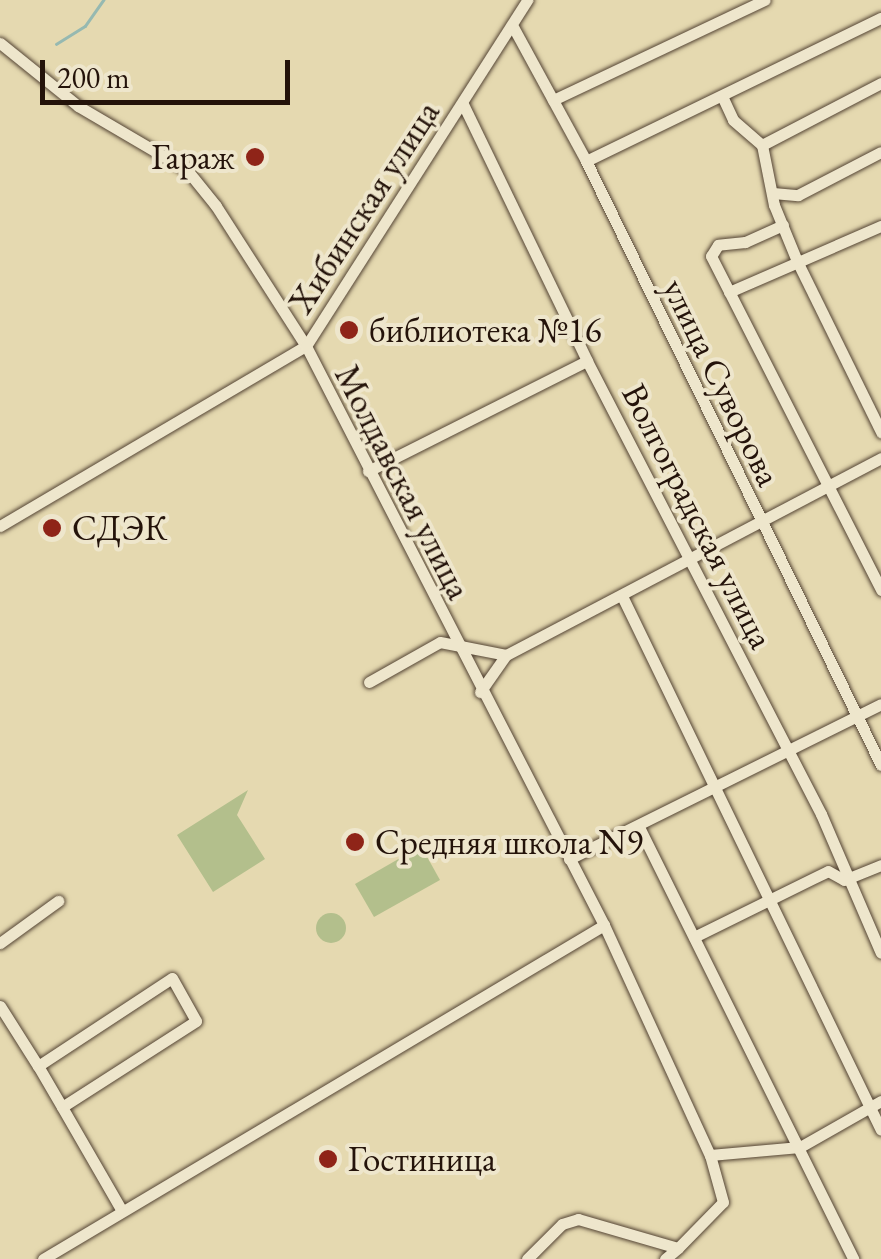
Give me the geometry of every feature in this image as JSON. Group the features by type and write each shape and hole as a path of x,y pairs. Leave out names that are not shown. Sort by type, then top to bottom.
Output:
{"street":[{"name":"Хибинская улица","path":"0,526 306,346 527,0"},
{"path":"553,100 765,0"},
{"path":"586,162 881,18"},
{"name":"улица Суворова","path":"512,24 586,162 881,765"},
{"name":"Молдавская улица","path":"0,42 78,106 187,170 306,346 455,645 604,924 710,1155 723,1202 678,1248"},
{"path":"762,145 881,84"},
{"path":"722,96 733,120 762,145 782,225 881,432"},
{"name":"Волгоградская улица","path":"463,104 587,361 821,814 844,880 881,953"},
{"path":"773,193 798,195 881,152"},
{"path":"782,225 711,252 881,590"},
{"path":"729,292 881,226"},
{"path":"368,471 587,361"},
{"path":"480,692 506,655 881,458"},
{"path":"622,596 767,898 875,1104 881,1130"},
{"path":"369,682 440,642 506,655"},
{"path":"569,859 881,704"},
{"path":"639,826 853,1259"},
{"path":"694,937 828,871 844,880 881,866"},
{"path":"0,942 58,901"},
{"path":"43,1259 604,924"},
{"path":"38,1066 170,979 196,1013 194,1023 62,1107"},
{"path":"0,1006 122,1211"},
{"path":"710,1155 800,1147 875,1104"},
{"path":"528,1259 562,1224 578,1219 678,1248"},
{"path":"666,1259 678,1248"}],"green space":[{"path":"248,790 237,815 265,859 213,892 177,835"},
{"path":"421,846 440,880 374,917 355,884"},
{"path":"331,913 342,917 346,928 342,939 331,943 320,939 316,928 320,917"}],"waterway":[{"path":"56,44 85,26 103,0"}],"place":[{"name":"Гараж","path":"255,157"},
{"name":"библиотека №16","path":"349,330"},
{"name":"СДЭК","path":"52,528"},
{"name":"Средняя школа N9","path":"355,842"},
{"name":"Гостиница","path":"328,1159"}]}
